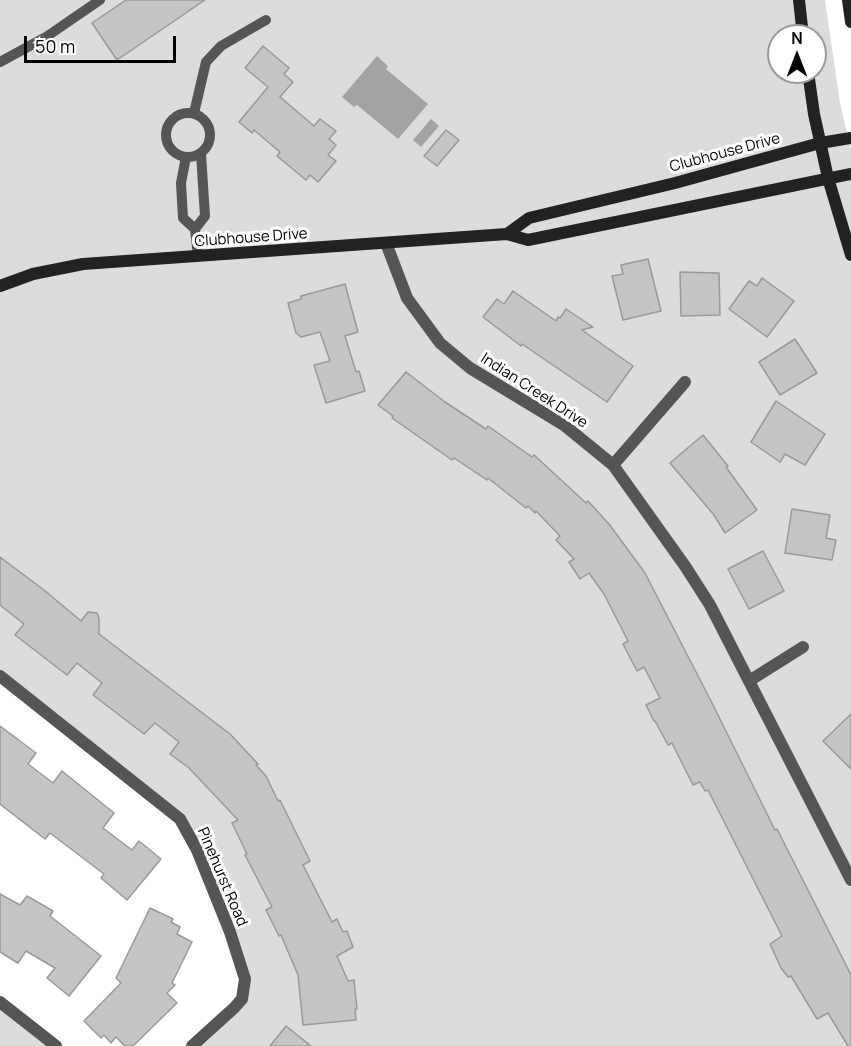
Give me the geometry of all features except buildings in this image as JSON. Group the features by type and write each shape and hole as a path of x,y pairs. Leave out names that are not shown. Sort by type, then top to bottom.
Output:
{"street":[{"path":"799,0 802,24"},
{"path":"848,0 851,22"},
{"path":"810,84 828,178 851,255"},
{"name":"Clubhouse Drive","path":"507,234 529,218 675,183 820,143 851,138"},
{"name":"Clubhouse Drive","path":"0,286 33,274 82,264 507,234 528,240 851,174"},
{"name":"Indian Creek Drive","path":"386,243 407,298 440,343 470,368 564,425 613,465 710,605 851,880"},
{"path":"613,465 685,382"},
{"path":"749,681 803,647"},
{"name":"Pinehurst Road","path":"0,676 180,819 197,850 222,912 245,979 242,999 192,1046"},
{"path":"0,1002 56,1046"}],"lane":[{"path":"0,62 46,37 100,0"},
{"path":"194,113 206,62 221,46 266,20"},
{"path":"195,229 205,216 201,154 210,141 211,134 206,120 194,113 180,114 174,118 167,129 168,144 172,150 186,157 201,154"},
{"path":"186,157 181,183 183,218 195,229 198,256"}],"shaded area":[{"path":"0,0 825,0 840,103 851,150 851,1046 196,1046 228,1018 244,985 185,823 0,674"},
{"path":"377,56 388,66 386,69 428,104 398,139 357,105 354,107 342,97"},
{"path":"431,119 439,126 421,147 413,140"},
{"path":"0,1001 57,1046 0,1046"}]}
